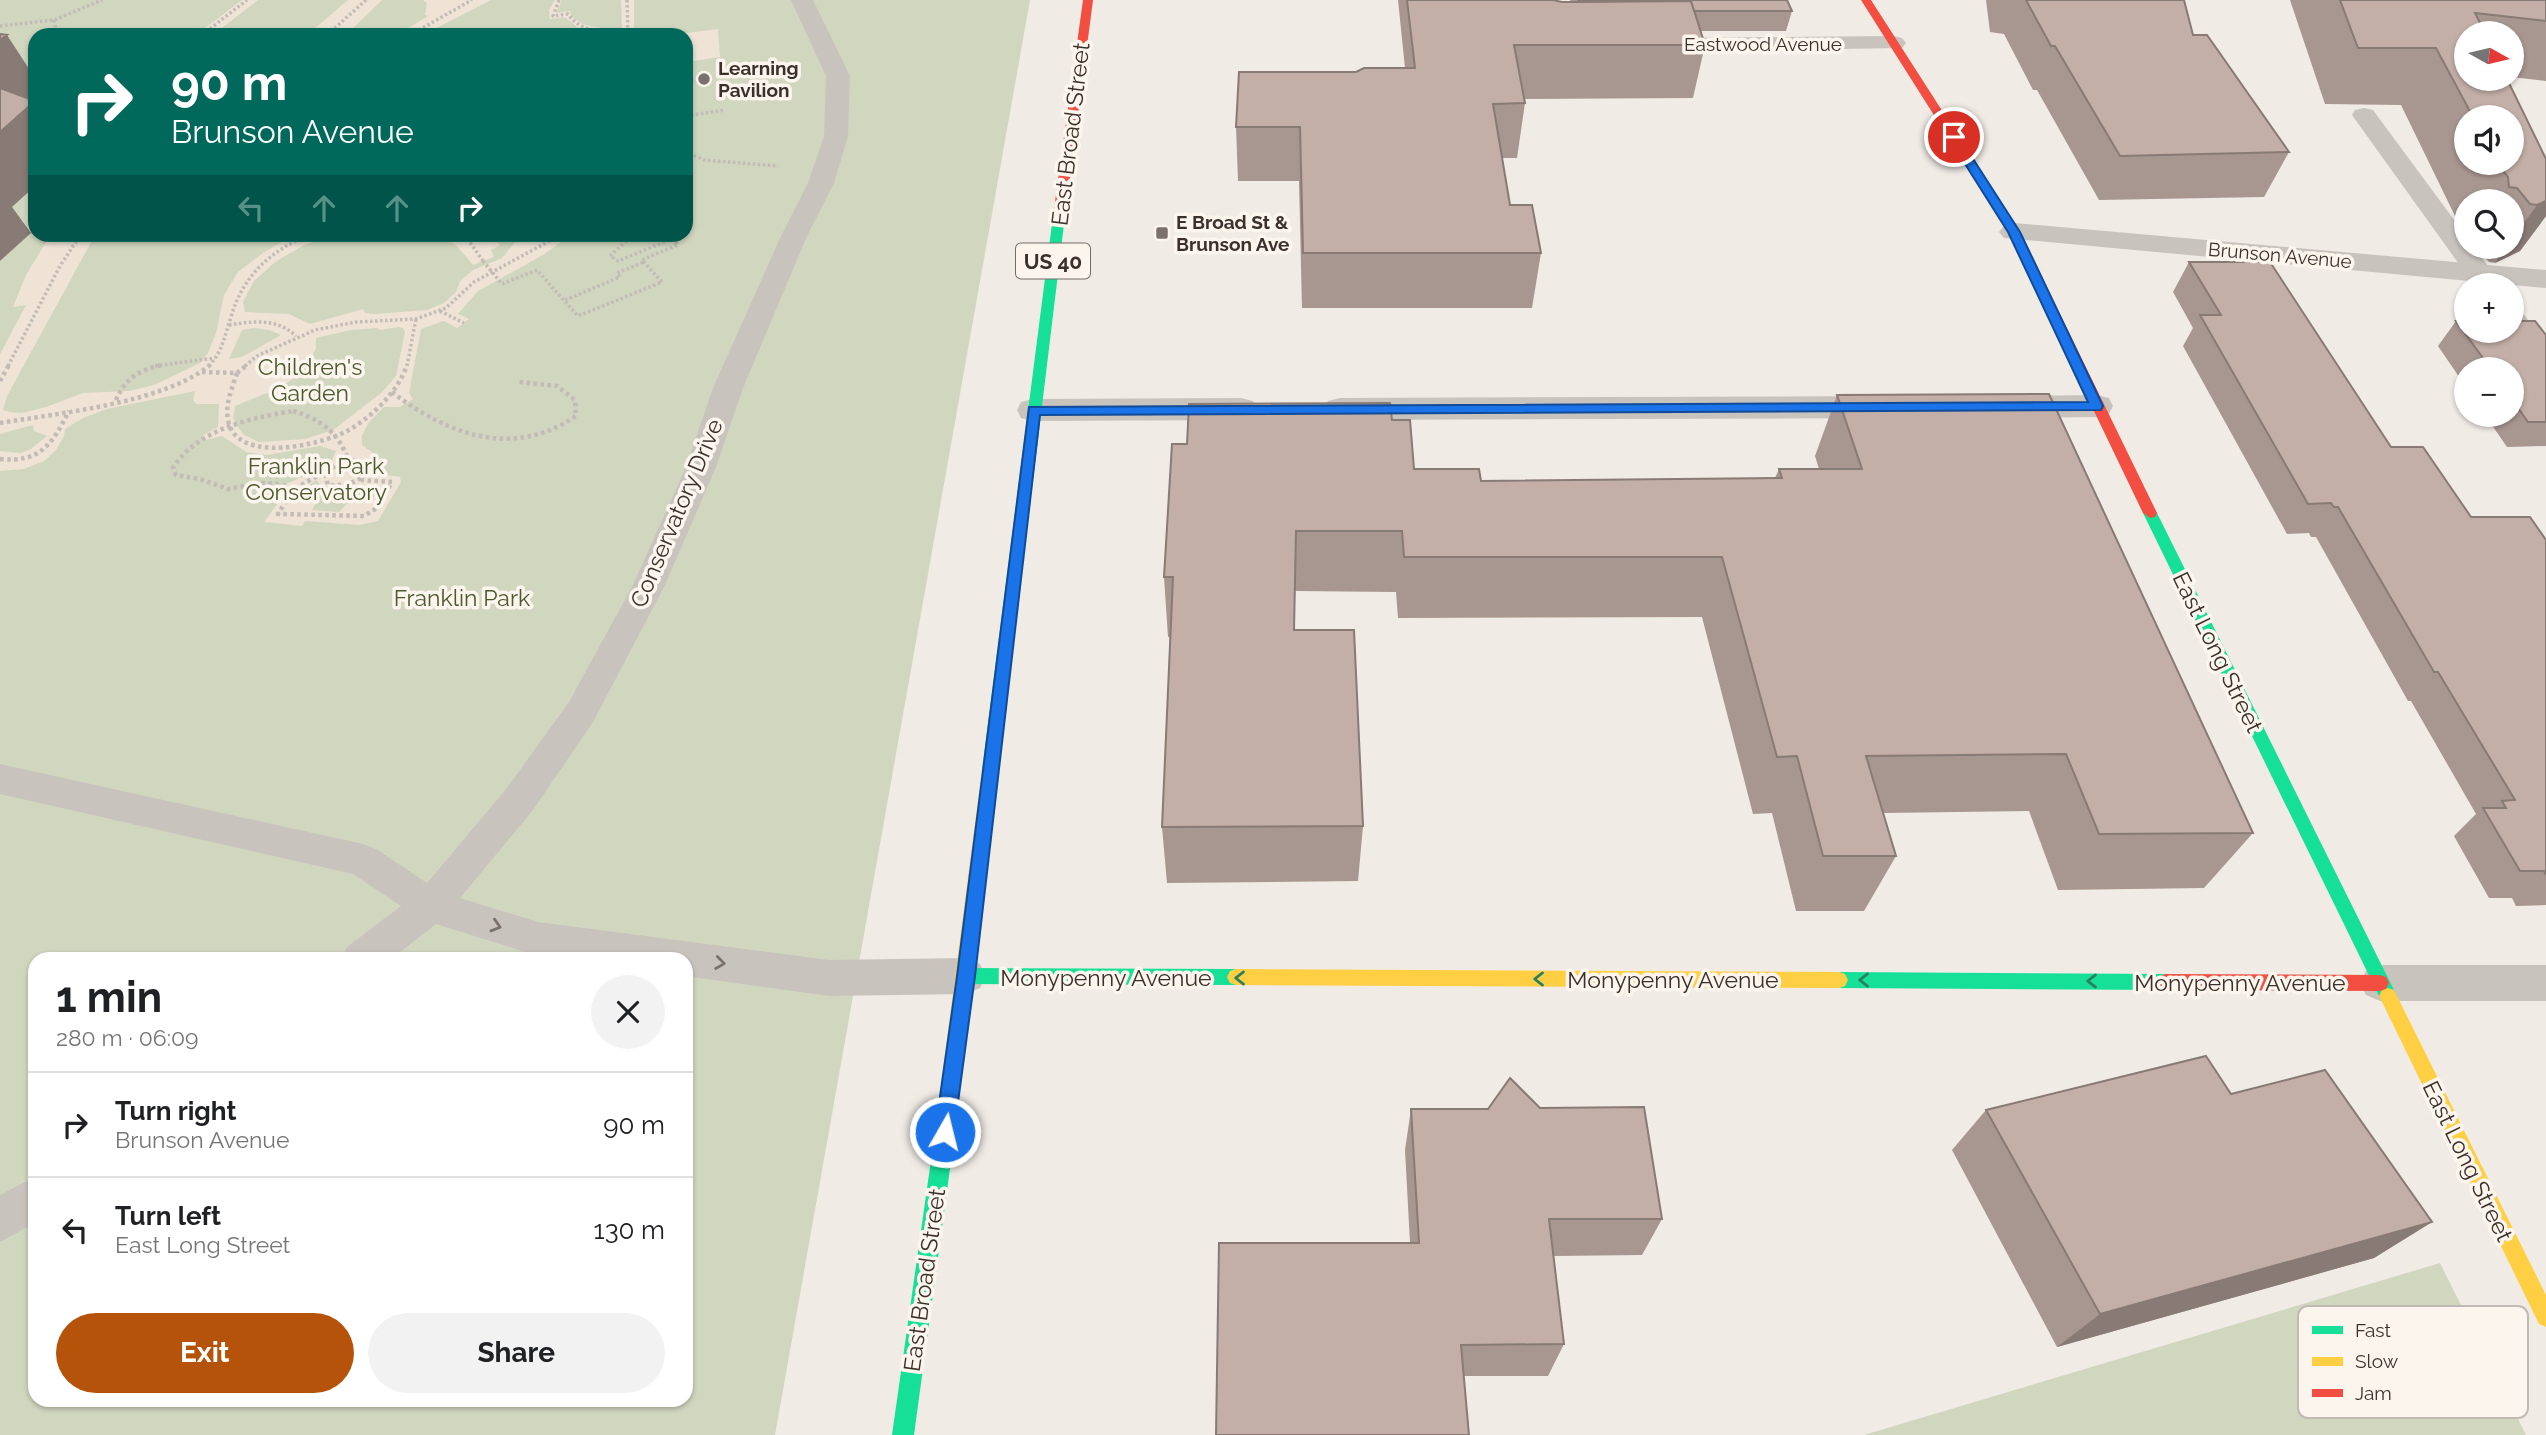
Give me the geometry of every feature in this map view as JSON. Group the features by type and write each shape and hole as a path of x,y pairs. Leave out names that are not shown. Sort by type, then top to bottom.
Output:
{"street":[{"name":"East Broad Street","path":"902,1435 966,976 1033,410 1088,0"},
{"name":"East Long Street","path":"1866,0 2014,232 2546,1317"},
{"name":"Brunson Avenue","path":"2014,232 2454,276"},
{"name":"Brunson Avenue","path":"2524,279 2546,279"},
{"path":"1974,407 2097,406"},
{"path":"1312,409 1920,407"},
{"path":"1033,410 1271,409"},
{"name":"Monypenny Avenue","path":"966,976 2380,983"}],"lane":[{"name":"Conservatory Drive","path":"370,952 431,906 520,799 581,712 649,584 701,467 728,388 794,236 821,183 836,136 838,76 802,0"},
{"name":"Eastwood Avenue","path":"1635,45 1894,43"},
{"path":"2364,116 2478,273"},
{"path":"2524,334 2546,362"},
{"path":"0,779 363,860 431,906 538,939 635,952"},
{"path":"693,960 829,978 966,976"},
{"path":"2380,983 2546,983"},
{"path":"0,1220 28,1202"}],"path":[{"path":"0,26 54,20 102,0"},
{"path":"211,28 247,0"},
{"path":"335,28 366,0"},
{"path":"422,28 472,0"},
{"path":"559,0 553,16 568,14 576,23 586,28"},
{"path":"627,0 628,28"},
{"path":"54,20 56,28"},
{"path":"693,114 725,110"},
{"path":"693,155 704,160 778,166"},
{"path":"0,381 60,266 76,242"},
{"path":"0,423 69,411 193,379 215,358 225,342 239,290 263,261 293,242"},
{"path":"470,242 502,284 537,270 578,316 662,282 644,262"},
{"path":"416,319 407,365 400,383 346,432 272,450 253,447 236,437 226,418 228,394 237,373 257,356 296,336 356,322 416,319 440,311 460,297 474,282 547,242"},
{"path":"625,242 610,256 618,261 665,242"},
{"path":"644,262 642,260 678,245 675,242"},
{"path":"565,300 620,277 617,273 644,262"},
{"path":"440,311 464,323"},
{"path":"229,326 254,322 279,324 296,336"},
{"path":"115,400 125,381 136,374 184,360 215,358"},
{"path":"202,372 237,373"},
{"path":"392,392 410,407 433,419 462,432 499,440 532,438 562,429 576,416 575,400 557,386 519,382"},
{"path":"0,459 25,460 45,451 69,411"},
{"path":"294,489 280,484 262,483 228,489 200,479 176,475 173,467 176,457 205,437 270,414 293,411 312,416 329,426 337,435 348,459"},
{"path":"325,474 328,485 342,487 361,480 368,474 369,464 348,459 325,474 308,479 294,489 278,514 364,516 377,508 392,482 361,480"}],"green space":[{"name":"Franklin Park","path":"0,0 1030,0 775,1435 0,1435"},
{"path":"2440,1263 2462,1306 2298,1306 2298,1418 2518,1418 2526,1435 1864,1435"}],"shaded area":[{"path":"242,0 258,0 222,28 205,28"},
{"path":"348,0 382,0 353,28 315,28"},
{"path":"423,0 491,0 437,28 408,28 428,16 425,15 427,3"},
{"path":"555,0 562,0 556,13 570,11 571,16 582,24 601,28 580,28 565,17 550,19 549,10"},
{"path":"621,0 634,0 634,28 622,28"},
{"path":"718,29 720,57 693,61 693,32"},
{"path":"46,242 91,242 7,396 3,410 22,413 83,393 129,391 154,385 200,363 208,353 216,333 224,295 238,272 282,242 314,242 275,262 254,281 243,302 245,312 289,314 310,324 363,309 365,313 374,314 427,310 444,303 456,292 460,281 473,270 502,258 515,242 561,242 478,291 458,314 469,319 457,328 444,321 421,329 409,393 413,399 400,407 384,407 369,422 362,436 362,445 379,457 382,467 380,474 400,477 401,482 378,521 360,525 305,521 302,526 264,522 283,496 283,490 277,488 325,467 336,451 320,446 267,455 246,452 222,436 206,440 203,435 218,427 219,404 196,404 193,400 195,391 107,409 83,418 65,429 56,450 44,461 24,469 0,471 0,451 21,453 31,449 47,436 34,431 33,425 0,434 0,354 26,305 13,307 26,275","holes":["398,327 405,332 396,376 381,393 333,430 305,439 259,442 244,435 237,426 233,418 235,406 277,389 296,377 309,363 316,348 316,338 351,330","242,330 269,330 281,335 242,357 229,359","316,480 325,489 337,492 357,485 378,490 372,499 347,504 339,512 312,510 318,499 296,496"]},
{"path":"451,242 497,242 500,245 491,250 494,257 473,265"}],"building":[{"path":"1407,0 1691,1 1705,45 1514,45 1525,103 1493,104 1510,205 1532,205 1541,253 1303,253 1300,127 1236,127 1239,72 1356,72 1364,68 1415,68"},
{"path":"1578,0 1787,0 1792,11 1694,11 1691,1"},
{"path":"2026,0 2184,0 2193,35 2207,35 2289,152 2120,156 2055,46 2051,46"},
{"path":"2340,0 2546,0 2546,21 2475,13 2479,21 2454,21 2454,82 2436,48 2358,48"},
{"path":"0,88 28,98 28,107 0,132"},
{"path":"2459,91 2513,91 2520,105 2467,105"},
{"path":"2524,114 2546,159 2546,201 2537,205 2530,204 2524,197 2524,189 2509,187 2506,175 2524,175"},
{"path":"2189,262 2270,262 2391,447 2423,447 2471,517 2530,517 2546,540 2546,875 2544,871 2520,871 2483,808 2506,808 2502,801 2515,800 2438,672 2434,672 2338,507 2331,503 2308,504 2200,315 2221,315"},
{"path":"2524,321 2535,321 2546,335 2546,422 2528,422 2524,416 2524,357 2482,357 2472,343 2524,343"},
{"path":"2049,394 2253,833 2099,834 2066,754 1866,756 1896,856 1823,856 1797,756 1777,757 1722,557 1404,557 1402,531 1296,531 1294,630 1354,630 1363,826 1162,827 1173,577 1164,577 1172,444 1187,444 1189,404 1390,403 1392,420 1410,420 1414,469 1479,469 1481,481 1782,478 1779,469 1862,469 1837,395"},
{"path":"2206,1056 2231,1094 2325,1070 2432,1222 2100,1314 1986,1110"},
{"path":"1510,1078 1540,1108 1644,1107 1662,1219 1549,1219 1564,1344 1461,1345 1469,1435 1216,1435 1219,1243 1419,1243 1411,1109 1488,1109"}],"traffic: fast":[{"path":"990,770 1059,216"},
{"path":"2150,513 2388,996"},
{"path":"966,976 1236,977"},
{"path":"1839,980 2166,982"},
{"path":"903,1435 944,1139"}],"traffic: slow":[{"path":"944,1139 990,770"},
{"path":"1236,977 1839,980"},
{"path":"2388,996 2546,1317"}],"traffic: jam":[{"path":"1059,216 1088,0"},
{"path":"1866,0 2014,232 2150,513"},
{"path":"2166,982 2380,983"}],"place":[{"name":"Learning Pavilion","path":"704,79"},
{"name":"E Broad St & Brunson Ave","path":"1162,233"}],"route":[{"path":"945,1132 1033,410 2097,406 2014,232 1954,137"}],"park label":[{"name":"Children's Garden","path":"310,379"},
{"name":"Franklin Park Conservatory","path":"316,478"}]}
